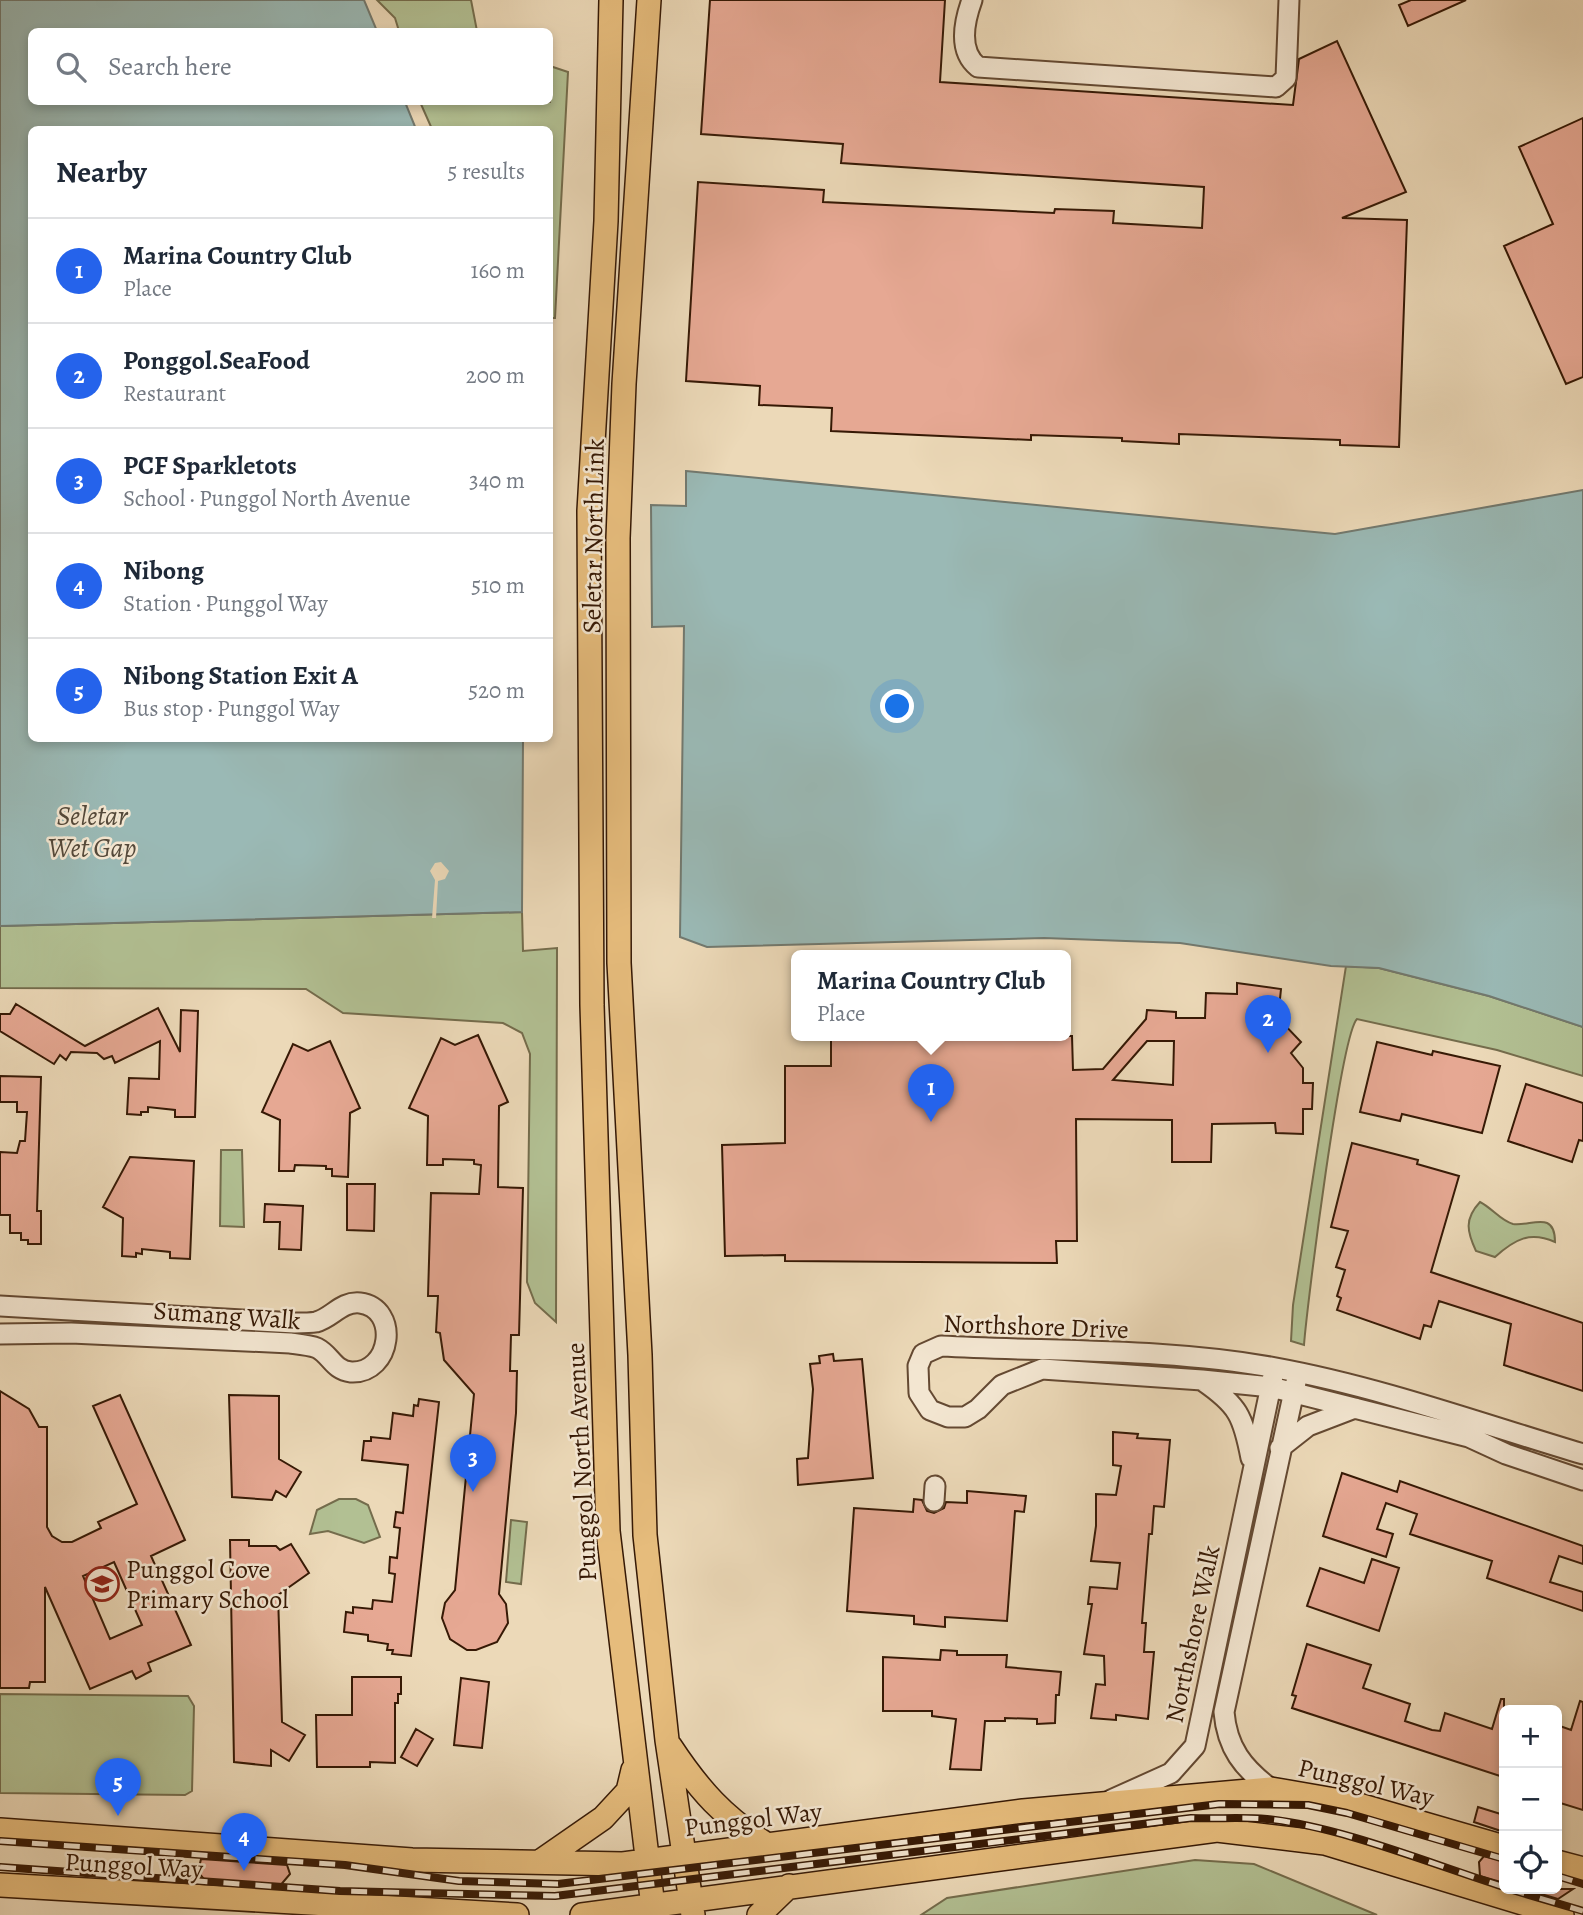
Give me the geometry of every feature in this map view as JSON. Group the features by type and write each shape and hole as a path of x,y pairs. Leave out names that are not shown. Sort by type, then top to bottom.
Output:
{"main road":[{"name":"Seletar North Link","path":"592,1005 589,511 606,221 611,0"},
{"name":"Seletar North Link","path":"649,0 624,384 618,538 619,963 640,1355 645,1535 667,1740"},
{"name":"Punggol North Avenue","path":"592,1005 608,1531 654,1911"},
{"path":"667,1740 697,1787 720,1811 769,1846"},
{"path":"667,1740 692,1908"},
{"path":"541,1861 603,1818 628,1791 635,1756"},
{"name":"Punggol Way","path":"0,1830 412,1860 623,1864 1107,1802 1270,1789 1352,1803 1499,1846"},
{"path":"582,1915 692,1908 789,1886 1217,1830 1325,1843 1562,1915"},
{"path":"1562,1863 1583,1869"},
{"name":"Punggol Way","path":"0,1885 517,1915"},
{"path":"759,1915 789,1886"}],"street":[{"path":"972,0 965,41 966,51 978,67 1276,87 1286,78 1289,0"},
{"name":"Sumang Walk","path":"0,1306 295,1323 318,1322 336,1308 361,1303 372,1309 384,1322 388,1338 377,1363 365,1370 352,1372 339,1369 317,1348 290,1343 71,1333 0,1334"},
{"name":"Northshore Drive","path":"1583,1454 1470,1429 1355,1408 1293,1392 1273,1377 1203,1358 941,1346 923,1354 916,1380 919,1393 930,1410 959,1419 978,1409 1004,1383 1042,1369 1202,1380 1273,1377 1298,1373 1470,1429 1506,1454 1583,1479"},
{"name":"Northshore Walk","path":"1270,1789 1252,1775 1233,1751 1224,1713 1298,1373"},
{"name":"Northshore Walk","path":"1107,1802 1171,1773 1195,1746 1273,1377"},
{"name":"Northshore Walk","path":"1202,1380 1227,1398 1239,1411 1254,1470"},
{"path":"1280,1448 1308,1426 1355,1408"}],"green space":[{"path":"377,0 471,0 476,28 398,28 395,18"},
{"path":"553,67 568,72 555,318 553,126 431,126 421,105 553,105"},
{"path":"522,912 523,951 557,948 556,1322 535,1303 527,1282 530,1054 522,1033 503,1023 343,1013 306,989 0,988 0,926"},
{"path":"1346,966 1379,968 1489,996 1583,1027 1583,1076 1497,1050 1357,1019 1350,1036 1334,1119 1304,1345 1291,1341 1293,1305"},
{"path":"221,1150 242,1150 244,1227 220,1226"},
{"path":"1480,1202 1513,1224 1546,1223 1554,1232 1555,1242 1530,1237 1516,1241 1495,1257 1476,1251 1469,1220"},
{"path":"339,1499 356,1499 368,1505 380,1537 364,1543 328,1531 310,1534 317,1510"},
{"path":"511,1520 527,1522 521,1584 506,1582"},
{"path":"0,1694 188,1696 194,1706 192,1791 185,1795 0,1793"},
{"path":"1195,1860 1254,1864 1377,1915 921,1915 947,1898"}],"water":[{"name":"Seletar Wet Gap","path":"0,0 364,0 376,28 28,28 28,105 406,105 415,126 28,126 28,742 523,742 522,912 0,926"},
{"path":"686,471 1335,534 1583,490 1583,1027 1489,996 1379,968 1331,966 1180,943 1044,938 707,947 680,937 684,626 652,627 651,505 686,506"}],"pier":[{"path":"441,862 449,871 445,879 438,881 436,918 432,918 435,880 430,871 435,863"}],"building":[{"path":"710,0 945,0 940,82 1293,105 1299,59 1337,41 1406,192 1342,218 1407,220 1399,447 1340,445 1340,440 1179,434 1179,444 1122,441 1122,438 1031,435 1031,440 831,431 832,408 759,405 760,386 686,381 698,182 824,190 823,202 1054,213 1055,209 1114,211 1113,223 1202,228 1204,187 841,163 843,144 701,134"},
{"path":"1411,0 1466,0 1408,26 1399,5"},
{"path":"1583,118 1583,377 1566,384 1504,246 1553,224 1519,147"},
{"path":"1237,983 1281,989 1278,1018 1301,1042 1291,1053 1303,1068 1303,1083 1313,1083 1312,1109 1303,1109 1303,1134 1276,1133 1275,1123 1212,1124 1211,1162 1172,1162 1172,1120 1076,1119 1077,1241 1056,1241 1057,1263 785,1261 785,1255 725,1256 722,1145 785,1143 785,1066 831,1066 831,1041 1071,1041 1072,1036 1073,1070 1103,1069 1146,1019 1147,1010 1176,1012 1176,1018 1205,1018 1206,993 1237,994","holes":["1147,1041 1174,1041 1173,1085 1113,1080"]},
{"path":"16,1004 85,1046 158,1008 180,1052 181,1010 198,1011 195,1117 175,1117 175,1110 148,1107 148,1112 141,1112 141,1115 127,1114 129,1078 159,1079 160,1041 115,1063 112,1056 104,1059 97,1053 71,1052 66,1060 60,1055 54,1064 0,1031 0,1014 10,1014"},
{"path":"478,1035 508,1102 499,1106 498,1187 523,1188 519,1335 511,1335 510,1371 517,1371 516,1413 499,1594 506,1604 508,1623 497,1642 476,1650 467,1650 450,1639 442,1618 445,1603 455,1590 474,1394 444,1360 440,1333 436,1332 438,1296 428,1296 431,1193 479,1194 481,1165 474,1164 474,1160 443,1159 443,1165 427,1165 428,1116 409,1108 441,1038 455,1045"},
{"path":"330,1041 360,1108 350,1113 348,1177 332,1176 332,1169 326,1169 326,1166 295,1165 294,1171 279,1171 280,1120 262,1112 293,1044 308,1051"},
{"path":"1377,1042 1432,1055 1433,1051 1500,1066 1482,1133 1402,1114 1400,1121 1360,1112"},
{"path":"0,1076 41,1077 37,1211 41,1211 41,1244 28,1244 28,1240 21,1240 21,1233 10,1233 10,1215 0,1215 0,1152 17,1153 20,1141 25,1141 27,1112 17,1112 17,1102 0,1102"},
{"path":"1526,1084 1583,1103 1583,1141 1579,1140 1572,1162 1508,1141"},
{"path":"1352,1143 1418,1160 1417,1164 1459,1176 1431,1272 1583,1323 1583,1391 1504,1365 1511,1324 1439,1301 1431,1327 1424,1325 1420,1339 1337,1310 1341,1298 1337,1296 1345,1270 1336,1267 1348,1231 1331,1227"},
{"path":"130,1157 194,1161 190,1259 170,1258 170,1252 142,1249 142,1254 136,1253 136,1257 122,1256 123,1218 103,1207"},
{"path":"347,1184 375,1184 374,1231 347,1230"},
{"path":"265,1204 303,1206 301,1250 279,1249 280,1222 264,1222"},
{"path":"833,1354 834,1361 862,1359 873,1478 798,1485 797,1459 808,1458 813,1389 810,1364 820,1363 819,1356"},
{"name":"Punggol Cove Primary School","path":"0,1391 29,1409 39,1427 47,1427 47,1527 52,1536 62,1542 72,1542 101,1528 98,1522 137,1504 93,1406 120,1395 185,1540 151,1556 191,1645 148,1663 151,1671 136,1679 132,1671 90,1689 45,1587 45,1682 30,1682 29,1688 0,1688","holes":["114,1562 142,1625 110,1639 83,1576"]},
{"path":"229,1395 279,1396 279,1459 301,1472 286,1497 276,1491 272,1500 232,1497"},
{"path":"419,1399 439,1402 411,1656 392,1654 393,1650 387,1650 388,1644 368,1641 368,1635 344,1632 346,1612 353,1613 353,1607 372,1609 373,1600 392,1602 395,1574 389,1573 390,1557 397,1558 400,1528 394,1527 396,1512 403,1513 408,1465 362,1460 364,1441 371,1441 371,1437 390,1439 393,1413 413,1416 414,1405 418,1406"},
{"path":"1113,1432 1138,1434 1137,1438 1170,1440 1164,1507 1154,1506 1152,1534 1149,1534 1142,1623 1146,1623 1144,1652 1154,1652 1148,1719 1116,1715 1116,1720 1091,1718 1096,1684 1105,1685 1104,1656 1084,1654 1092,1604 1088,1604 1090,1587 1117,1589 1120,1563 1091,1561 1096,1526 1096,1494 1116,1495 1121,1466 1113,1465"},
{"path":"1342,1473 1397,1492 1400,1481 1583,1546 1583,1564 1559,1556 1550,1582 1583,1592 1583,1611 1487,1578 1492,1561 1410,1534 1417,1514 1386,1503 1377,1529 1393,1534 1386,1557 1323,1536"},
{"path":"967,1491 1026,1496 1024,1512 1015,1511 1007,1621 945,1617 945,1627 914,1624 914,1616 847,1611 854,1508 913,1512 914,1499 922,1500 927,1511 934,1513 944,1508 946,1502 967,1503"},
{"path":"230,1540 249,1540 249,1546 276,1546 280,1550 291,1544 309,1573 278,1595 282,1722 305,1735 289,1761 271,1750 271,1766 234,1762"},
{"path":"1372,1559 1399,1568 1379,1631 1307,1606 1320,1568 1364,1583"},
{"path":"1307,1644 1371,1665 1363,1688 1410,1704 1405,1721 1432,1730 1440,1731 1445,1713 1492,1729 1499,1706 1499,1776 1292,1708 1296,1696 1292,1695"},
{"path":"941,1650 957,1651 957,1655 1007,1655 1006,1667 1061,1672 1059,1695 1056,1695 1055,1723 1037,1724 1037,1719 1005,1718 1005,1721 985,1721 981,1770 950,1769 956,1719 932,1716 932,1711 883,1711 883,1657 940,1660"},
{"path":"352,1677 401,1677 401,1694 398,1694 398,1703 395,1703 395,1763 370,1762 370,1767 317,1767 316,1715 352,1715"},
{"path":"461,1678 489,1682 482,1748 454,1745"},
{"path":"1580,1701 1583,1702 1583,1810 1562,1804 1562,1727 1571,1730"},
{"path":"416,1729 433,1739 417,1766 401,1757"},
{"path":"1478,1807 1499,1813 1499,1830 1474,1822"},
{"path":"1484,1856 1499,1860 1499,1882 1480,1876 1479,1862"},
{"path":"201,1859 287,1865 290,1874 279,1887 207,1883 198,1872"},
{"path":"1562,1889 1573,1889 1558,1899 1541,1894 1562,1894"}],"railway":[{"path":"0,1841 345,1865 459,1881 558,1884 1219,1804 1308,1805 1347,1813 1499,1858"},
{"path":"0,1867 340,1891 555,1896 1191,1818 1248,1818 1296,1823 1356,1838 1499,1885"},
{"path":"1562,1878 1583,1884"},
{"path":"1526,1894 1583,1911"}],"place":[{"name":"Ponggol.SeaFood","path":"1268,1053"},
{"name":"Marina Country Club","path":"931,1122"},
{"name":"PCF Sparkletots","path":"473,1492"},
{"name":"Punggol Cove Primary School","path":"102,1584"},
{"name":"Nibong Station Exit A","path":"118,1816"},
{"name":"Nibong","path":"244,1871"}]}
